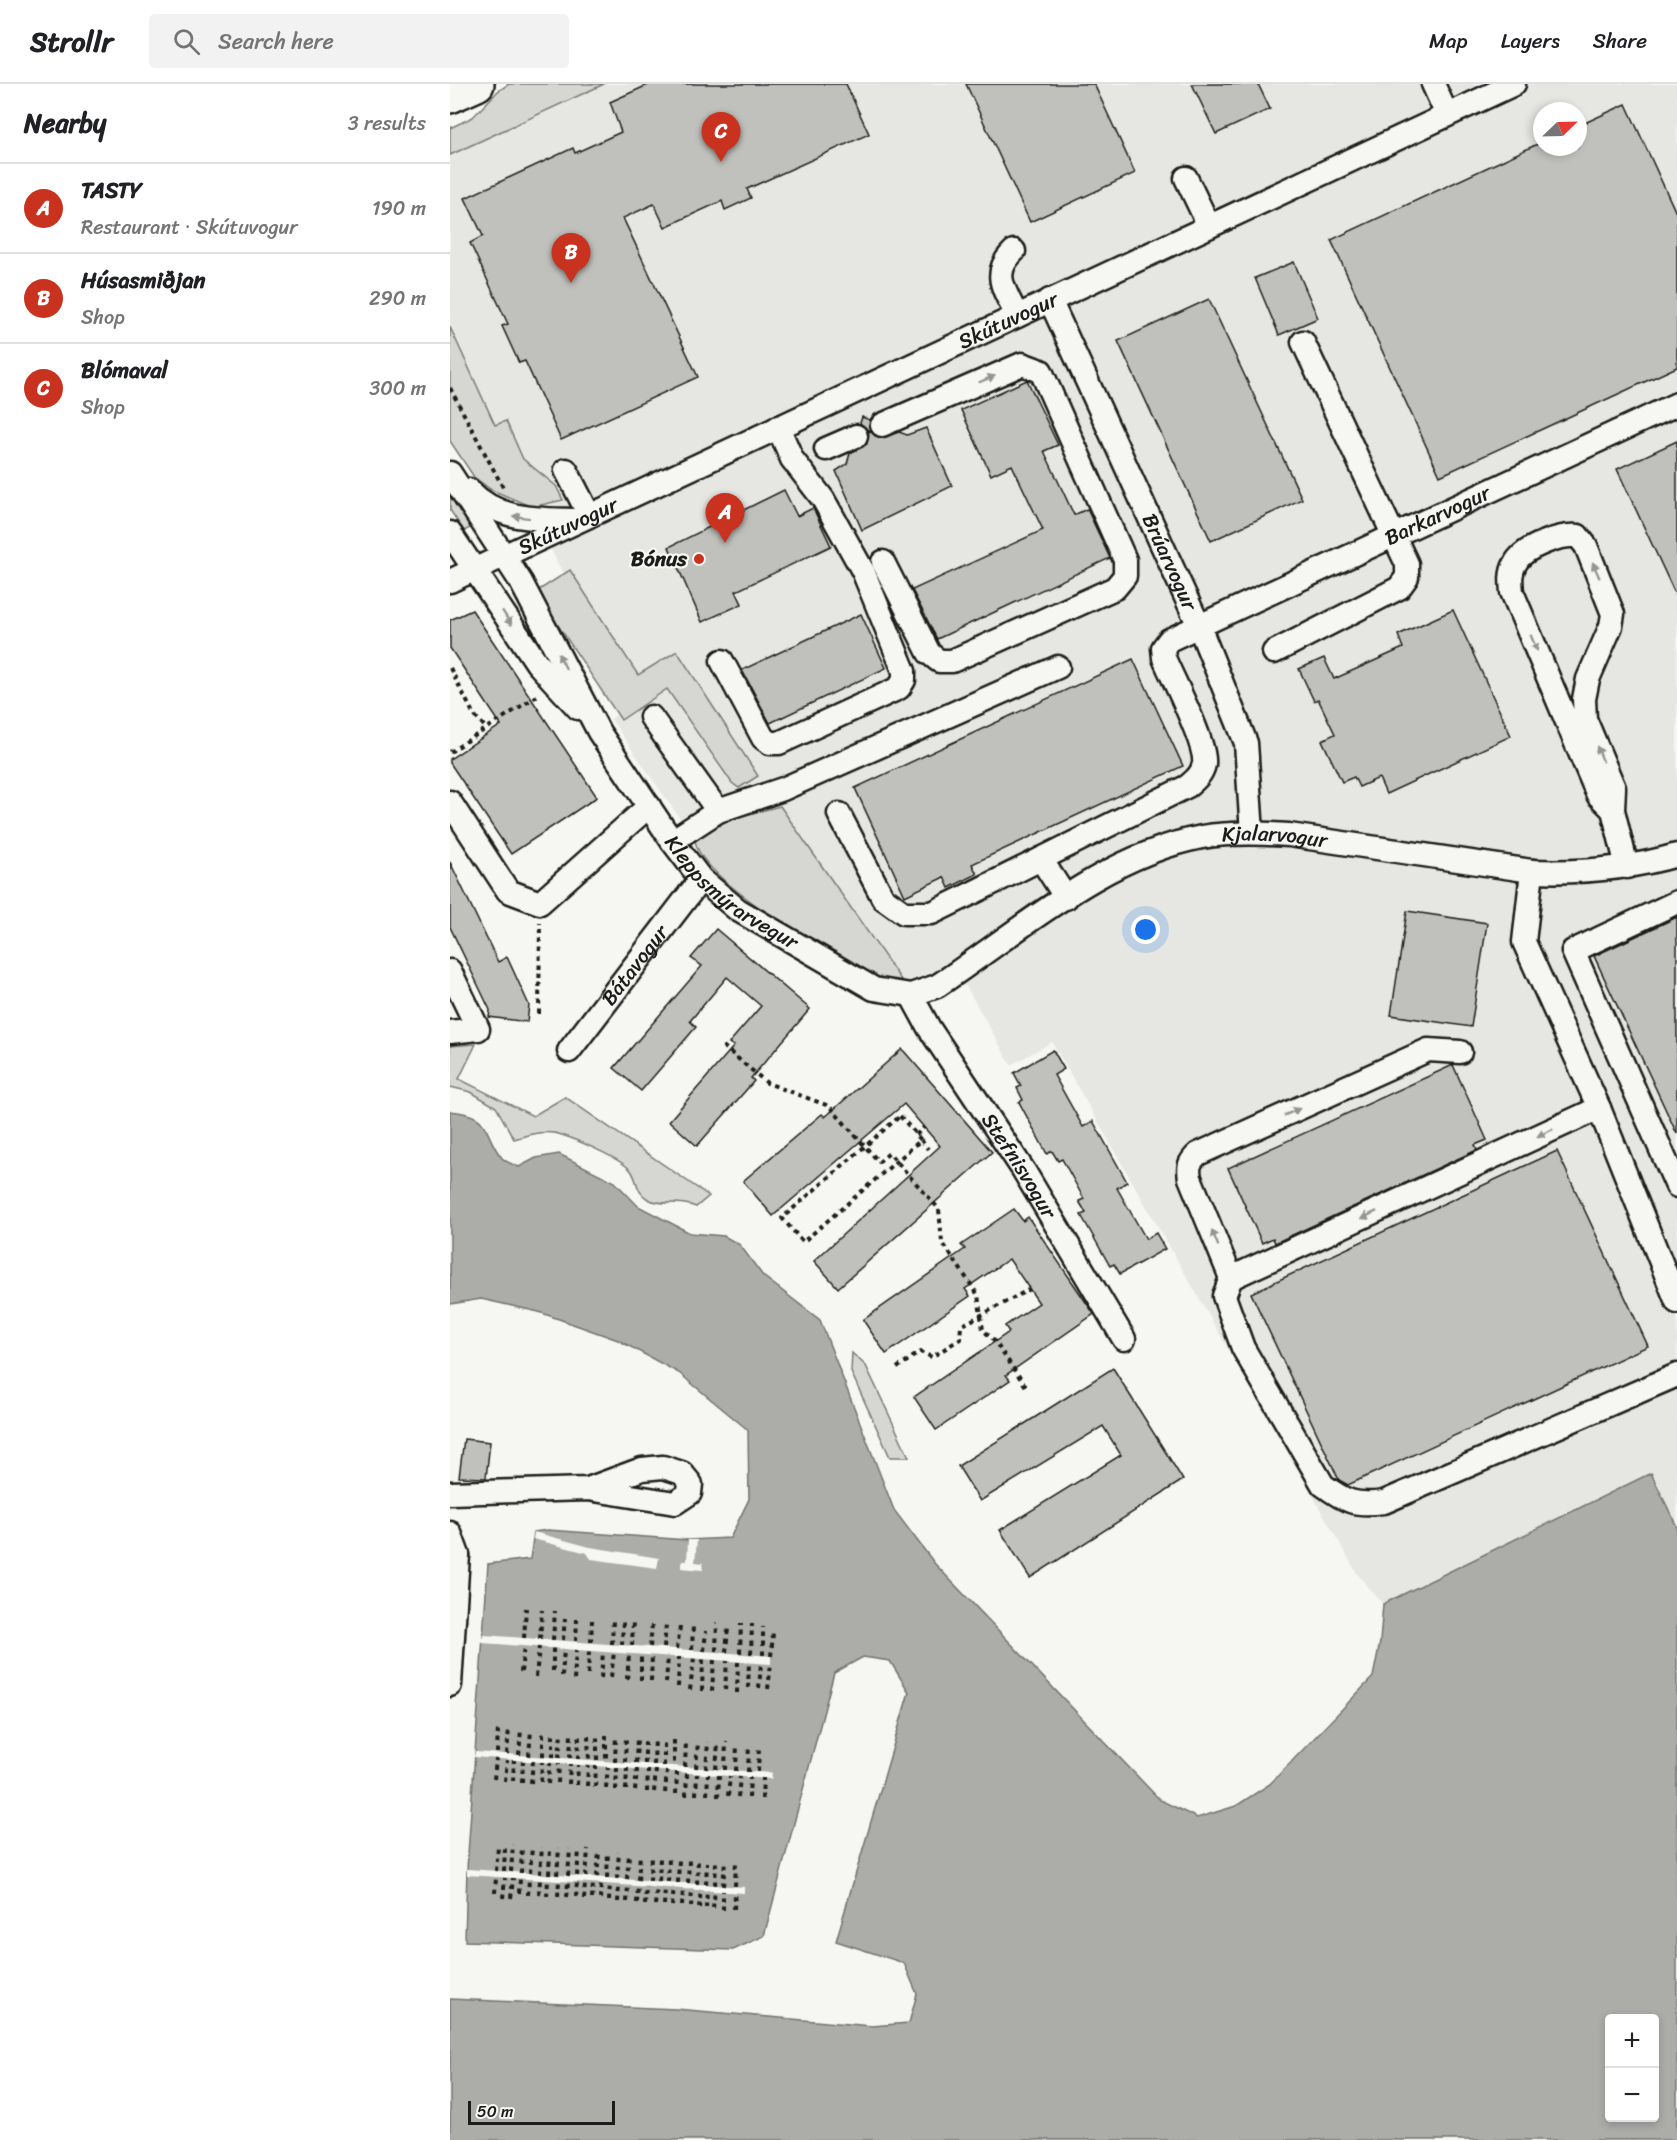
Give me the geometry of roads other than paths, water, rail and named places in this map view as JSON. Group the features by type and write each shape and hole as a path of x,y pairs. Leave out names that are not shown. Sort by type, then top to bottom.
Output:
{"highway":[{"path":"450,96 477,84"}],"street":[{"path":"450,113 468,105 491,84"},
{"path":"1433,84 1447,115"},
{"name":"Skútuvogur","path":"450,581 1514,84"},
{"path":"1186,178 1209,226"},
{"path":"1014,250 1004,260 1000,272 1002,284 1017,316"},
{"name":"Brúarvogur","path":"1050,300 1199,626 1246,743 1252,833"},
{"path":"1274,652 1399,588 1407,577 1407,564 1303,342"},
{"path":"882,425 1022,364 1041,372 1125,560 1125,576 1115,588 952,661 939,662 929,653 883,562"},
{"name":"Barkarvogur","path":"1041,859 1188,786 1199,776 1204,763 1202,746 1164,658 1163,648 1169,640 1677,404"},
{"path":"722,661 762,738 770,743 779,743 899,688 904,681 904,671 863,571 823,499 792,459 778,427"},
{"path":"825,450 856,436"},
{"path":"450,471 477,498 506,515 584,518 566,471"},
{"name":"Kleppsmýrarvegur","path":"450,471 521,582 599,732 672,841 701,879 738,910 874,989 911,995"},
{"name":"Kleppsmýrarvegur","path":"450,533 537,663 599,732"},
{"path":"1613,810 1598,795 1512,592 1510,576 1524,553 1566,535 1578,536 1586,546 1613,614 1611,626 1588,679 1584,699 1586,718 1614,788 1613,810 1627,867"},
{"path":"672,841 718,811 783,789 1058,667"},
{"path":"651,717 718,811"},
{"path":"450,802 508,891 540,903 649,806"},
{"path":"838,814 883,898 904,913 932,913 1041,859 1066,898"},
{"name":"Kjalarvogur","path":"911,995 937,986 1066,898 1133,858 1203,837 1252,833 1289,835 1532,871 1585,872 1627,867 1677,855"},
{"path":"1532,871 1524,942 1599,1108 1677,1302"},
{"name":"Bátavogur","path":"569,1052 701,879"},
{"path":"1677,902 1573,951 1677,1186"},
{"path":"450,971 478,1029 450,1032"},
{"name":"Stefnisvogur","path":"911,995 929,1028 1024,1171 1124,1339"},
{"path":"1460,1052 1428,1050 1198,1154 1188,1168 1231,1278 1224,1296 1243,1348 1323,1485 1342,1499 1361,1505 1384,1502 1677,1375"},
{"path":"1231,1278 1599,1108"},
{"path":"450,1493 588,1489"},
{"path":"450,1533 454,1555 450,1685"}],"place":[{"name":"Blómaval","path":"721,162"},
{"name":"Húsasmiðjan","path":"571,283"},
{"name":"TASTY","path":"725,543"},
{"name":"Bónus","path":"699,559"}]}
